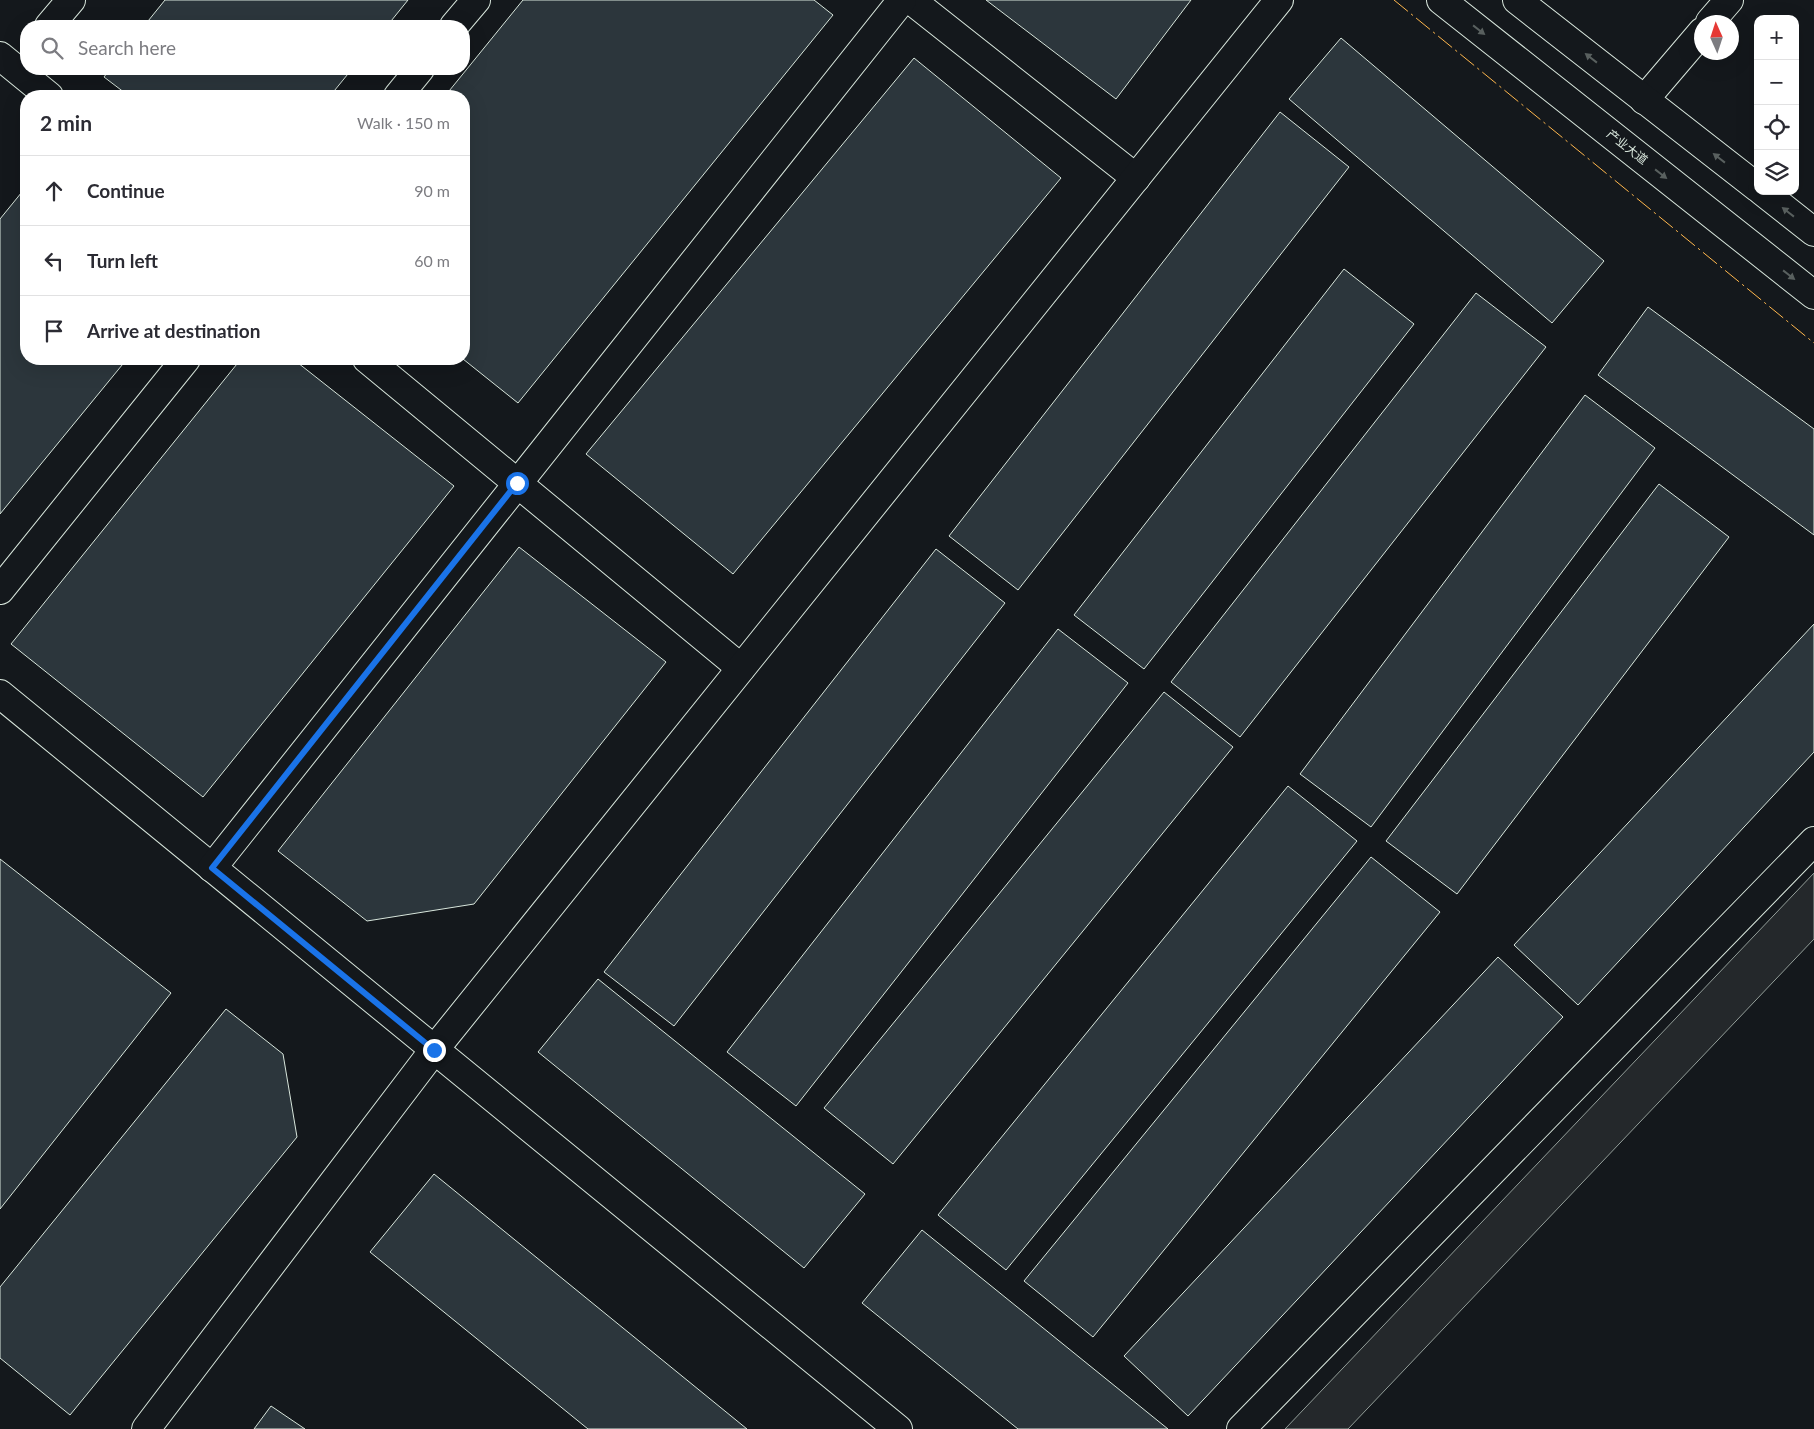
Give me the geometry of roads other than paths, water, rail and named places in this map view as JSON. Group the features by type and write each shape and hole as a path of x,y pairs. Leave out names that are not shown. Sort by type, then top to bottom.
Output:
{"street":[{"path":"54,20 71,0"},
{"path":"459,20 476,0"},
{"path":"212,868 902,0"},
{"path":"912,0 1136,178"},
{"path":"146,1429 434,1050 1279,0"},
{"name":"产业大道","path":"1441,0 1814,294"},
{"path":"1517,0 1754,185"},
{"path":"1716,15 1729,0"},
{"path":"1644,100 1694,41"},
{"path":"21,75 41,90"},
{"path":"403,90 415,75"},
{"path":"1767,195 1814,232"},
{"path":"0,590 181,365"},
{"path":"374,365 741,668"},
{"path":"4,705 212,868 898,1429"},
{"path":"1241,1429 1814,841"}]}
